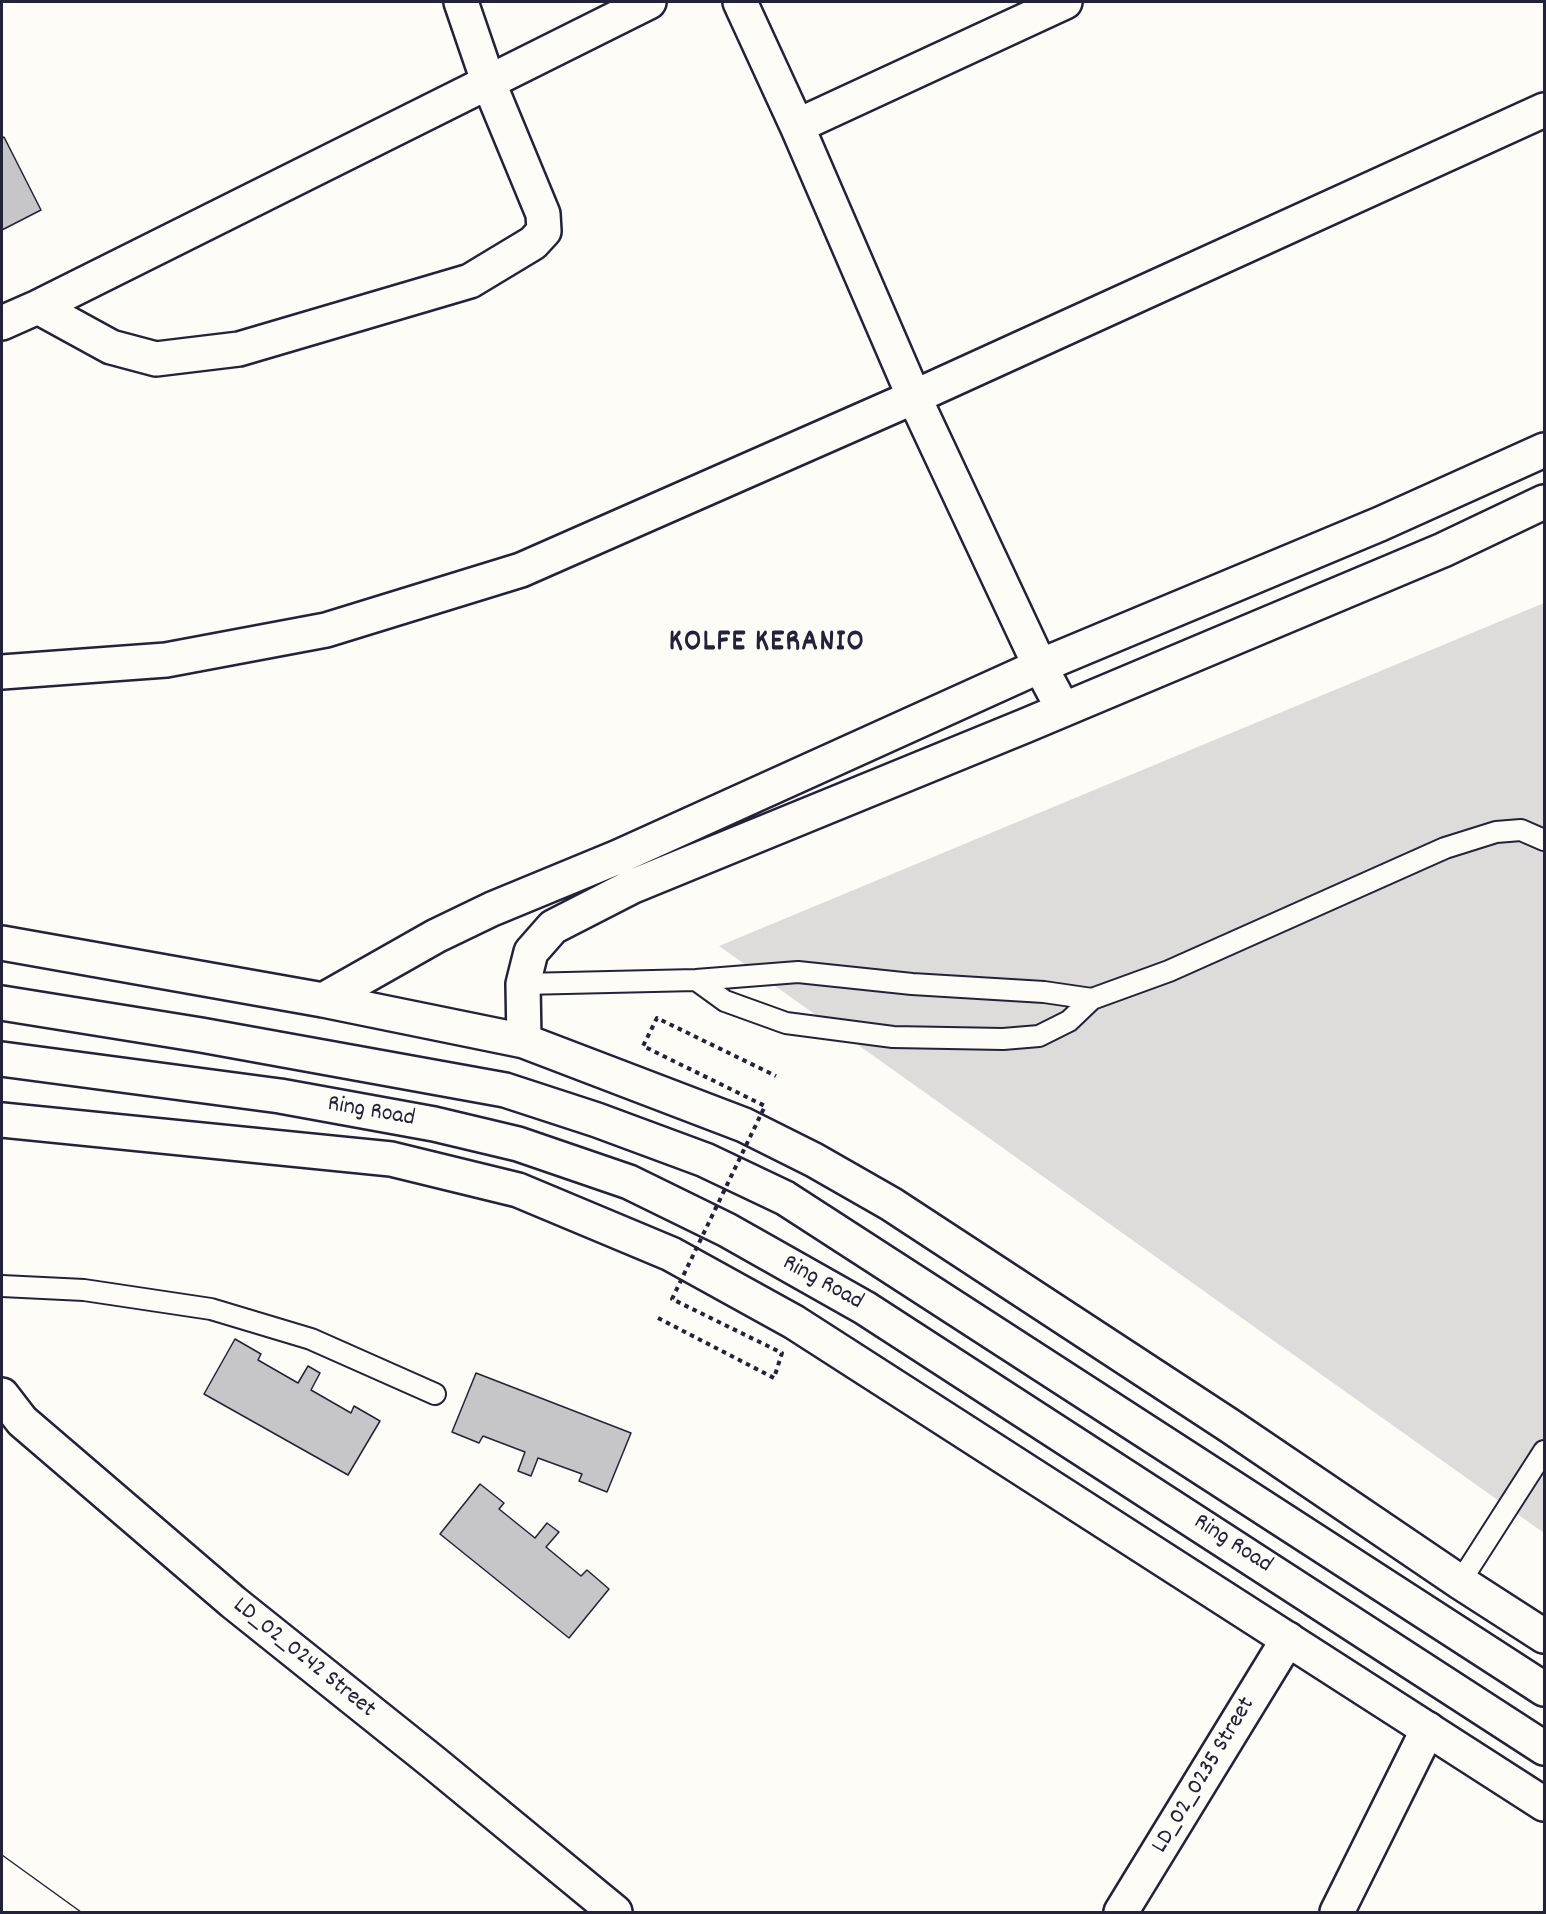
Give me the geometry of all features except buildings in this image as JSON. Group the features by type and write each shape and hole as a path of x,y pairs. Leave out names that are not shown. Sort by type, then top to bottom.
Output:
{"main road":[{"path":"38,307 111,347 156,359 239,349 470,280 533,243 544,231 543,214 488,81 461,2"},
{"path":"2,323 649,2"},
{"path":"740,2 797,126 914,396 1040,666 1063,709"},
{"path":"797,126 1065,2"},
{"path":"2,672 166,660 326,630 521,570 914,396 1545,110"},
{"path":"323,1000 436,936 492,909 618,856 1040,666 1380,524 1545,450"},
{"path":"524,1041 523,984 531,952 553,927 579,913 631,887 1063,709 1542,507"},
{"path":"2,943 323,1000 524,1041 744,1125 814,1160 891,1204 1545,1636"},
{"name":"Ring Road","path":"2,1003 201,1035 505,1090 597,1119 705,1160 785,1198 1545,1689"},
{"name":"Ring Road","path":"2,1059 280,1096 434,1124 518,1143 629,1182 727,1230 865,1308 1545,1748"},
{"path":"2,1120 391,1159 518,1190 671,1254 794,1322 1545,1804"},
{"name":"LD_02_0242 Street","path":"2,1395 22,1421 233,1602 615,1912"},
{"name":"LD_02_0235 Street","path":"1121,1912 1288,1639"},
{"path":"1337,1912 1428,1729"}],"lane":[{"path":"696,980 725,1001 786,1023 893,1037 1003,1039 1039,1036 1069,1021 1092,999 1169,971 1445,848 1496,832 1521,830 1545,840"},
{"path":"523,984 696,980 798,972 912,984 1044,992 1092,999"},
{"path":"2,1286 84,1290 211,1309 311,1340 435,1394"},
{"path":"1460,1582 1545,1451"}],"path":[{"path":"658,1318 774,1378 782,1353 672,1299 765,1106 643,1046 657,1018 776,1076"}],"shaded area":[{"path":"1544,603 1544,1533 719,946"}],"district":[{"name":"KOLFE KERANIO","path":"767,645"}]}
